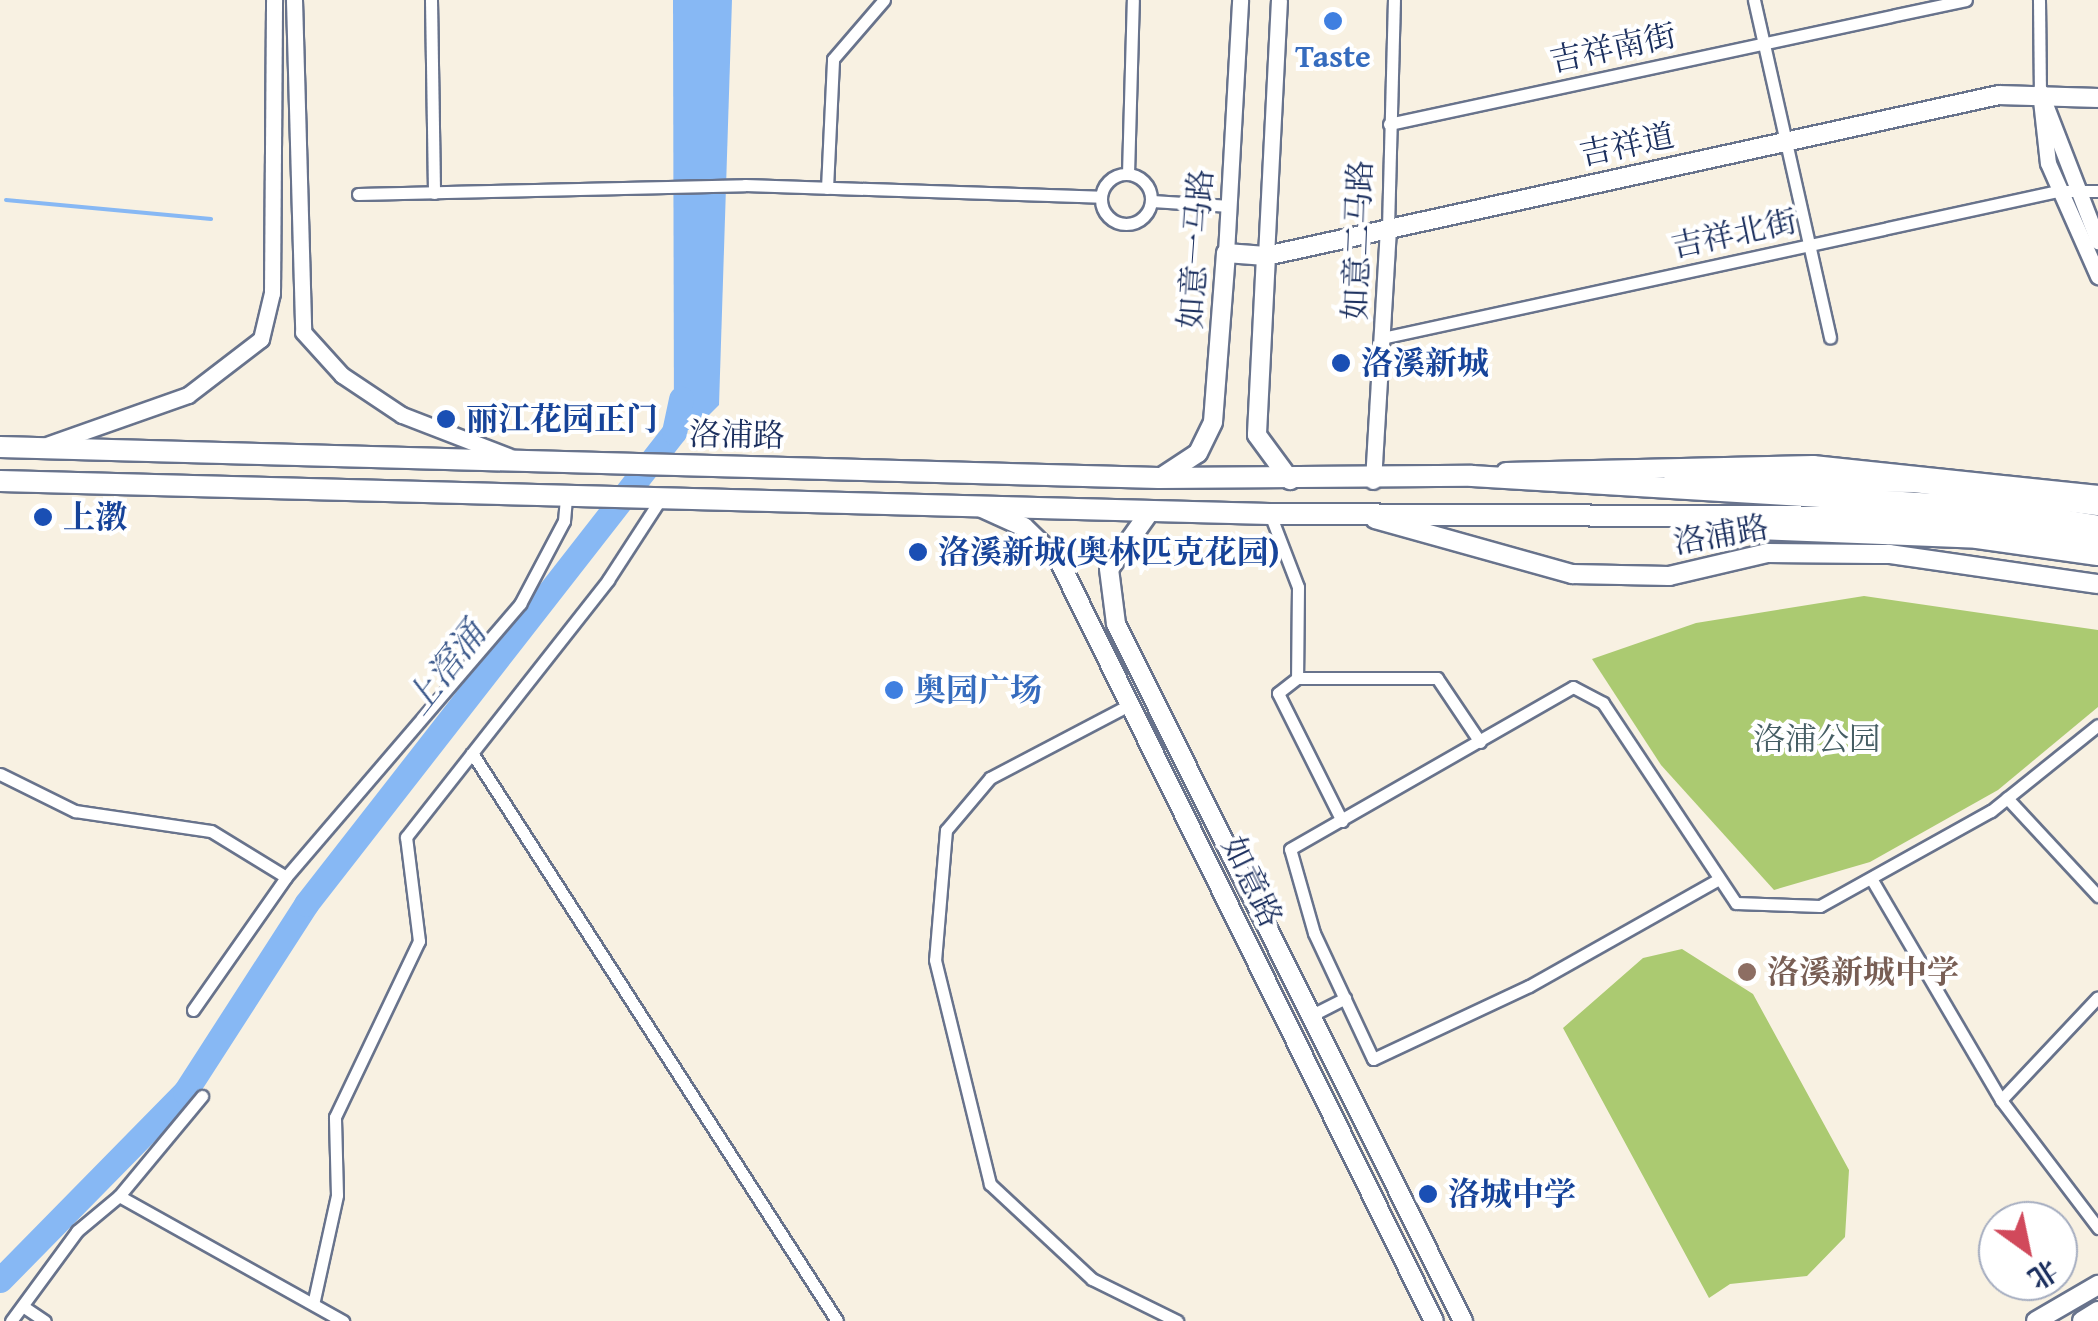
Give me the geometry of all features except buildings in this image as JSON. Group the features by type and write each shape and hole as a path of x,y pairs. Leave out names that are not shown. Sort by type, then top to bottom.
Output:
{"highway":[{"name":"洛浦路","path":"0,446 1159,478 1373,481 1472,476"},
{"path":"1472,476 2098,526"},
{"name":"洛浦路","path":"0,480 1360,516"},
{"path":"1360,516 2098,505"},
{"path":"1914,509 2098,540"},
{"path":"1914,509 2098,555"}],"main road":[{"name":"吉祥道","path":"1226,254 1266,256 1784,142 2040,91 2098,98"},
{"name":"如意一马路","path":"1159,478 1198,453 1213,422 1226,254"},
{"path":"1266,256 1257,435 1290,480"},
{"name":"洛浦路","path":"1472,476 1586,465 1812,465 2098,495"},
{"name":"如意路","path":"977,506 1048,547 1131,704 1434,1321"},
{"name":"如意路","path":"1151,510 1116,551 1110,607 1463,1321"},
{"name":"洛浦路","path":"1360,516 1572,574 1669,576 1767,553 1889,554 2098,584"},
{"path":"2036,1321 2098,1285"},
{"path":"2082,1321 2098,1312"}],"street":[{"path":"36,448 188,395 261,339 272,293 274,0"},
{"path":"294,0 303,332 342,375 402,416 516,459"},
{"path":"431,0 434,193"},
{"path":"827,188 833,60 884,0"},
{"path":"1128,174 1133,0"},
{"name":"如意一马路","path":"1226,254 1240,0"},
{"path":"1266,256 1279,0"},
{"name":"如意二马路","path":"1373,481 1388,228 1394,0"},
{"path":"1754,0 1830,338"},
{"name":"吉祥南街","path":"1388,124 1966,0"},
{"path":"2039,0 2038,126 2098,276"},
{"path":"1128,174 1146,182 1152,201 1143,218 1125,225 1107,216 1101,198 1110,180 1128,174"},
{"path":"358,194 729,186 1101,198"},
{"path":"2065,190 2098,241"},
{"name":"吉祥北街","path":"1382,338 2065,190 2098,192"},
{"path":"1152,201 1230,206"},
{"path":"193,1010 286,877 520,604 564,521 566,496"},
{"path":"314,1300 336,1194 335,1116 419,942 406,837 662,497"},
{"path":"1270,514 1298,587 1296,678"},
{"path":"1342,821 1278,692 1296,678 1437,678 1480,742"},
{"path":"1719,879 1528,986 1373,1059 1290,850 1574,687 1603,703 1736,904 1820,906 1872,880 2007,798 2098,725"},
{"path":"1131,704 990,778 946,830 936,960 998,1196 1092,1279 1177,1321"},
{"path":"472,754 837,1321"},
{"path":"0,774 75,811 211,831 286,877"},
{"path":"2007,798 2098,896"},
{"path":"1872,880 2001,1100 2098,1228"},
{"path":"2001,1100 2098,997"},
{"path":"1314,1014 1346,998"},
{"path":"11,1321 77,1231 120,1196 202,1096"},
{"path":"120,1196 314,1300 343,1321"},
{"path":"24,1307 44,1321"}],"green space":[{"name":"洛浦公园","path":"1864,596 2098,630 2098,707 1998,790 1870,862 1774,890 1661,765 1592,659 1696,623"},
{"path":"1682,949 1753,994 1849,1170 1845,1237 1807,1276 1730,1284 1709,1298 1563,1028 1643,958"}],"water":[{"path":"673,0 732,0 719,405 695,429 674,432"}],"waterway":[{"path":"6,200 211,219"},
{"name":"上滘涌","path":"0,1280 185,1092 306,904 674,432 681,399"}],"place":[{"name":"Taste","path":"1333,21"},
{"name":"洛溪新城","path":"1341,363"},
{"name":"丽江花园正门","path":"446,419"},
{"name":"上漖","path":"43,517"},
{"name":"洛溪新城(奥林匹克花园)","path":"918,552"},
{"name":"奥园广场","path":"894,690"},
{"name":"洛溪新城中学","path":"1747,972"},
{"name":"洛城中学","path":"1428,1194"}]}
